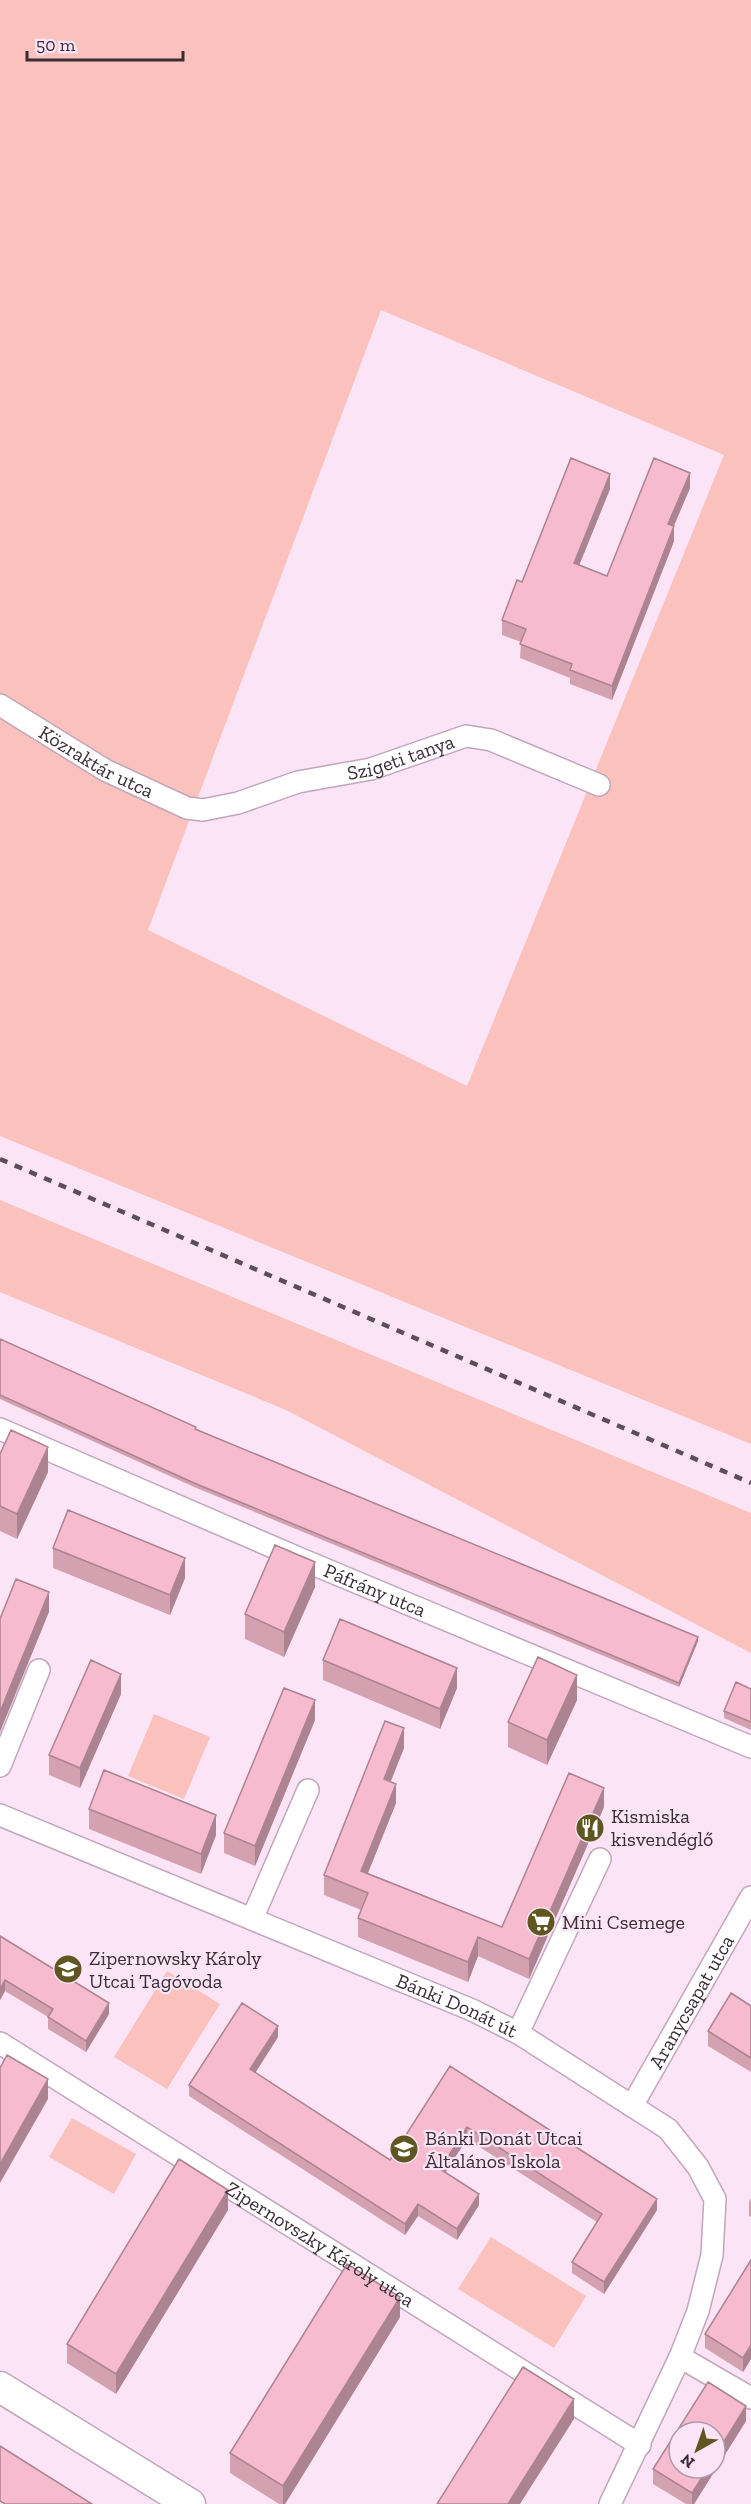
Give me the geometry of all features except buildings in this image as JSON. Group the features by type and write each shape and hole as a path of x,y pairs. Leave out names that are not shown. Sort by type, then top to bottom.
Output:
{"street":[{"name":"Közraktár utca","path":"0,705 105,770 187,808 197,810"},
{"name":"Szigeti tanya","path":"197,810 238,803 298,782 371,770 466,736 491,740 599,785"},
{"name":"Páfrány utca","path":"0,1429 303,1560 751,1747"},
{"path":"0,1766 39,1670"},
{"path":"252,1918 308,1790"},
{"name":"Bánki Donát út","path":"0,1815 472,2010 518,2033 668,2129 698,2167 715,2199 712,2255 698,2311 680,2358 610,2504"},
{"path":"518,2033 600,1859"},
{"name":"Aranycsapat utca","path":"632,2106 751,1897"},
{"name":"Zipernovszky Károly utca","path":"0,2043 640,2445"},
{"path":"680,2358 751,2398"},
{"path":"0,2387 190,2504"}],"shaded area":[{"path":"0,0 751,0 751,1444 0,1136","holes":["381,310 724,455 467,1086 148,930"]},
{"path":"0,1200 751,1513 751,1653 286,1410 0,1292"},
{"path":"154,1714 210,1737 184,1799 128,1776"},
{"path":"167,1971 220,2004 167,2089 114,2057"},
{"path":"72,2118 136,2154 114,2194 49,2157"},
{"path":"491,2237 586,2296 554,2348 458,2289"}],"railway":[{"path":"0,1159 751,1483"}],"place":[{"name":"Kismiska kisvendéglő","path":"590,1828"},
{"name":"Mini Csemege","path":"541,1922"},
{"name":"Zipernowsky Károly Utcai Tagóvoda","path":"68,1969"},
{"name":"Bánki Donát Utcai Általános Iskola","path":"404,2149"}]}
